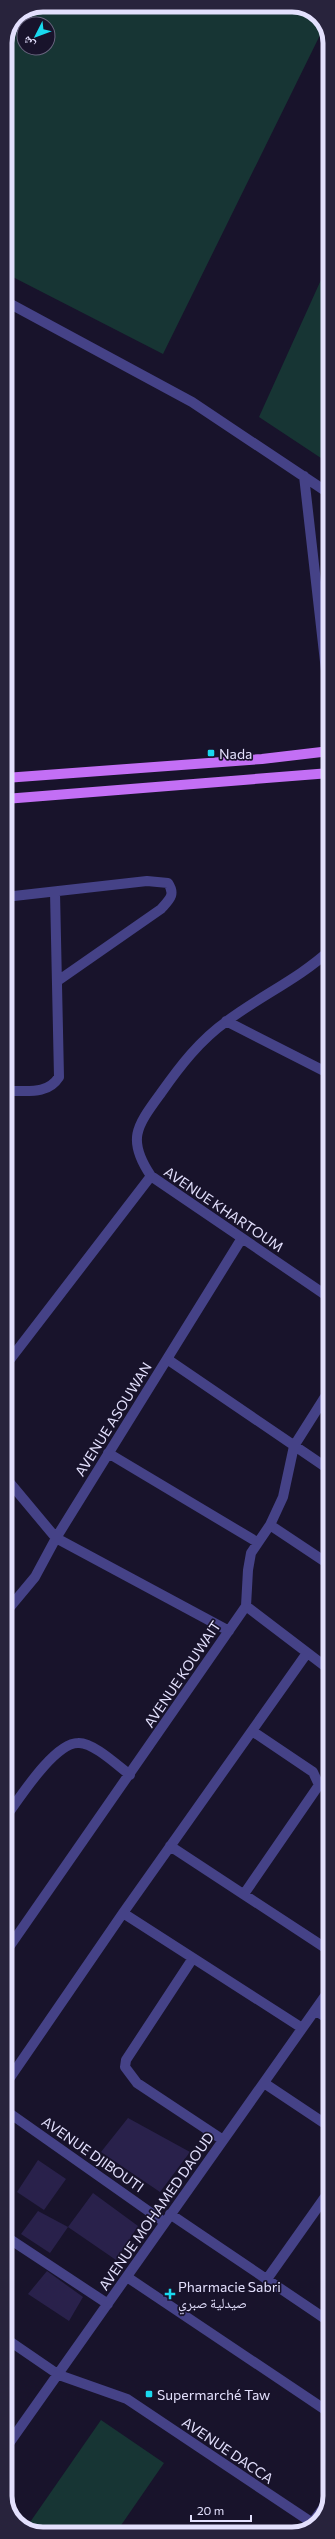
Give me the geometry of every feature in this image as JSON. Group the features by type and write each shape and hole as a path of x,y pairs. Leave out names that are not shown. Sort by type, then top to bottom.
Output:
{"main road":[{"path":"12,778 262,760 323,752"},
{"path":"12,799 323,774"}],"street":[{"path":"12,305 192,402 323,489"},
{"path":"304,476 323,644"},
{"path":"12,896 147,881 168,883 172,890 172,897 161,909 59,980"},
{"path":"12,1090 45,1090 54,1086 59,1077 59,980 56,892"},
{"path":"226,1021 323,962"},
{"path":"226,1021 323,1070"},
{"name":"AVENUE KHARTOUM","path":"226,1021 196,1048 140,1122 136,1144 139,1158 151,1176 323,1293"},
{"path":"12,1357 151,1176"},
{"name":"AVENUE ASOUWAN","path":"12,1605 35,1577 56,1538 242,1238"},
{"path":"167,1359 323,1465"},
{"path":"323,1400 294,1446 283,1497 270,1525 257,1542 251,1553 248,1570 246,1606 323,1665"},
{"path":"108,1453 257,1542"},
{"path":"12,1486 56,1538 229,1631"},
{"path":"270,1525 323,1560"},
{"name":"AVENUE KOUWAIT","path":"12,1943 246,1606"},
{"path":"12,2075 123,1913 307,1653"},
{"path":"244,1894 319,1785 313,1772 252,1731"},
{"path":"12,1809 57,1753 78,1743 90,1746 130,1775"},
{"path":"170,1846 323,1945"},
{"path":"123,1913 302,2028"},
{"path":"194,1958 126,2060 126,2067 137,2083 223,2140"},
{"name":"AVENUE MOHAMED DAOUD","path":"12,2439 323,1998"},
{"path":"315,2010 323,2015"},
{"path":"264,2083 323,2122"},
{"name":"AVENUE DJIBOUTI","path":"12,2115 167,2218 267,2279 323,2317"},
{"path":"267,2279 323,2200"},
{"path":"12,2241 108,2304"},
{"path":"127,2277 323,2408"},
{"name":"AVENUE DACCA","path":"12,2343 58,2375 127,2399 309,2521"}],"green space":[{"path":"43,12 294,12 307,16 317,24 321,33 163,354 12,277 12,43 16,28 16,56 56,56 56,16 28,16"},
{"path":"323,275 323,459 259,417"},
{"path":"101,2420 164,2463 120,2527 41,2527 29,2524"}],"building":[{"path":"128,2118 190,2152 160,2192 101,2152"},
{"path":"38,2160 66,2179 44,2210 17,2192"},
{"path":"93,2193 138,2226 116,2260 68,2227"},
{"path":"38,2211 68,2227 50,2253 21,2234"},
{"path":"47,2271 83,2297 69,2321 28,2294"}],"place":[{"name":"Nada","path":"211,753"},
{"name":"Pharmacie Sabri صيدلية صبري","path":"170,2294"},
{"name":"Supermarché Taw","path":"149,2394"}]}
